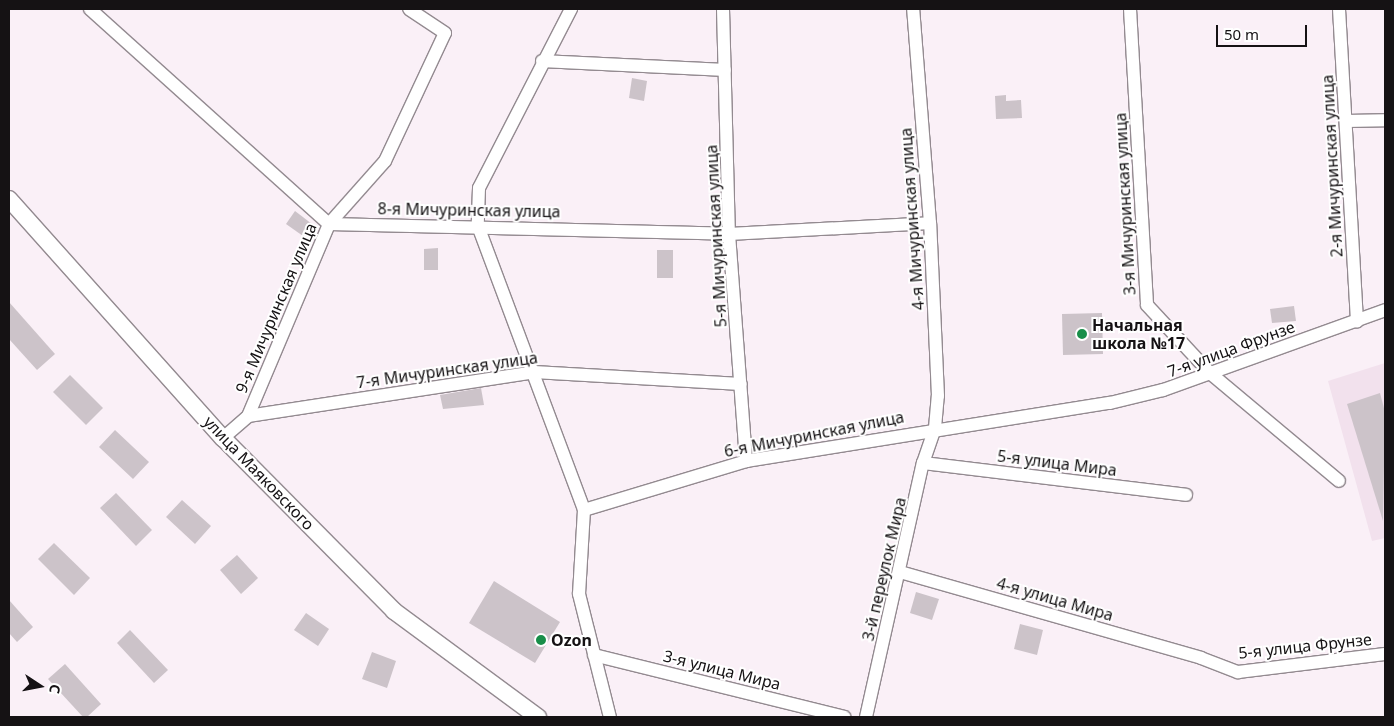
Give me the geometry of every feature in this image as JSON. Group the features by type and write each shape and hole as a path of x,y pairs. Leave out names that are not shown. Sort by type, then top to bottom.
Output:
{"main road":[{"name":"улица Маяковского","path":"9,199 223,438 394,612 538,717"}],"street":[{"path":"90,9 329,224"},
{"name":"9-я Мичуринская улица","path":"223,438 248,416 329,224 385,161 445,33 408,9"},
{"path":"571,9 542,62 479,188 478,226 584,510 580,594 610,717"},
{"name":"5-я Мичуринская улица","path":"723,9 729,234 746,461"},
{"name":"4-я Мичуринская улица","path":"913,9 930,223 938,386 936,428"},
{"name":"3-я Мичуринская улица","path":"1130,9 1147,305 1210,373 1339,481"},
{"name":"2-я Мичуринская улица","path":"1340,9 1358,321"},
{"path":"542,62 725,70"},
{"path":"1346,120 1385,120"},
{"name":"8-я Мичуринская улица","path":"329,224 478,226 729,234 930,223"},
{"name":"7-я улица Фрунзе","path":"936,428 1110,403 1163,390 1385,310"},
{"name":"7-я Мичуринская улица","path":"248,416 534,372 741,384"},
{"name":"6-я Мичуринская улица","path":"584,510 746,461 936,428"},
{"name":"3-й переулок Мира","path":"866,717 923,463 936,428"},
{"name":"5-я улица Мира","path":"923,463 1186,495"},
{"name":"4-я улица Мира","path":"900,572 1201,658"},
{"name":"3-я улица Мира","path":"594,655 844,717"},
{"name":"5-я улица Фрунзе","path":"1201,658 1238,672 1385,656"}],"shaded area":[{"path":"1385,363 1385,538 1372,541 1328,381"}],"building":[{"path":"632,78 647,81 644,101 629,98"},
{"path":"1006,95 1006,101 1021,100 1022,118 996,119 995,96"},
{"path":"295,211 312,224 303,236 286,224"},
{"path":"438,248 438,270 424,270 424,249"},
{"path":"657,250 673,250 673,278 657,278"},
{"path":"9,302 55,354 37,370 9,339"},
{"path":"1294,306 1296,321 1272,323 1270,309"},
{"name":"Начальная школа №17","path":"1102,313 1103,354 1063,355 1062,314"},
{"path":"70,375 103,408 86,425 53,392"},
{"path":"481,388 484,405 443,409 440,395"},
{"path":"1380,393 1385,412 1383,521 1347,404"},
{"path":"115,430 149,462 133,479 99,447"},
{"path":"116,493 152,530 136,546 100,508"},
{"path":"182,500 211,526 195,544 166,517"},
{"path":"54,543 90,578 74,595 38,559"},
{"path":"237,555 258,578 241,594 220,570"},
{"path":"494,581 560,622 535,663 469,623"},
{"path":"916,592 939,599 932,620 910,613"},
{"path":"9,600 33,627 17,642 9,633"},
{"path":"306,613 329,629 318,646 294,630"},
{"path":"1020,624 1043,630 1037,655 1014,649"},
{"path":"130,630 168,670 154,683 117,643"},
{"path":"372,652 396,661 387,688 362,679"},
{"path":"65,664 101,704 87,717 83,717 48,679"}],"place":[{"name":"Начальная школа №17","path":"1082,334"},
{"name":"Ozon","path":"541,640"}]}
